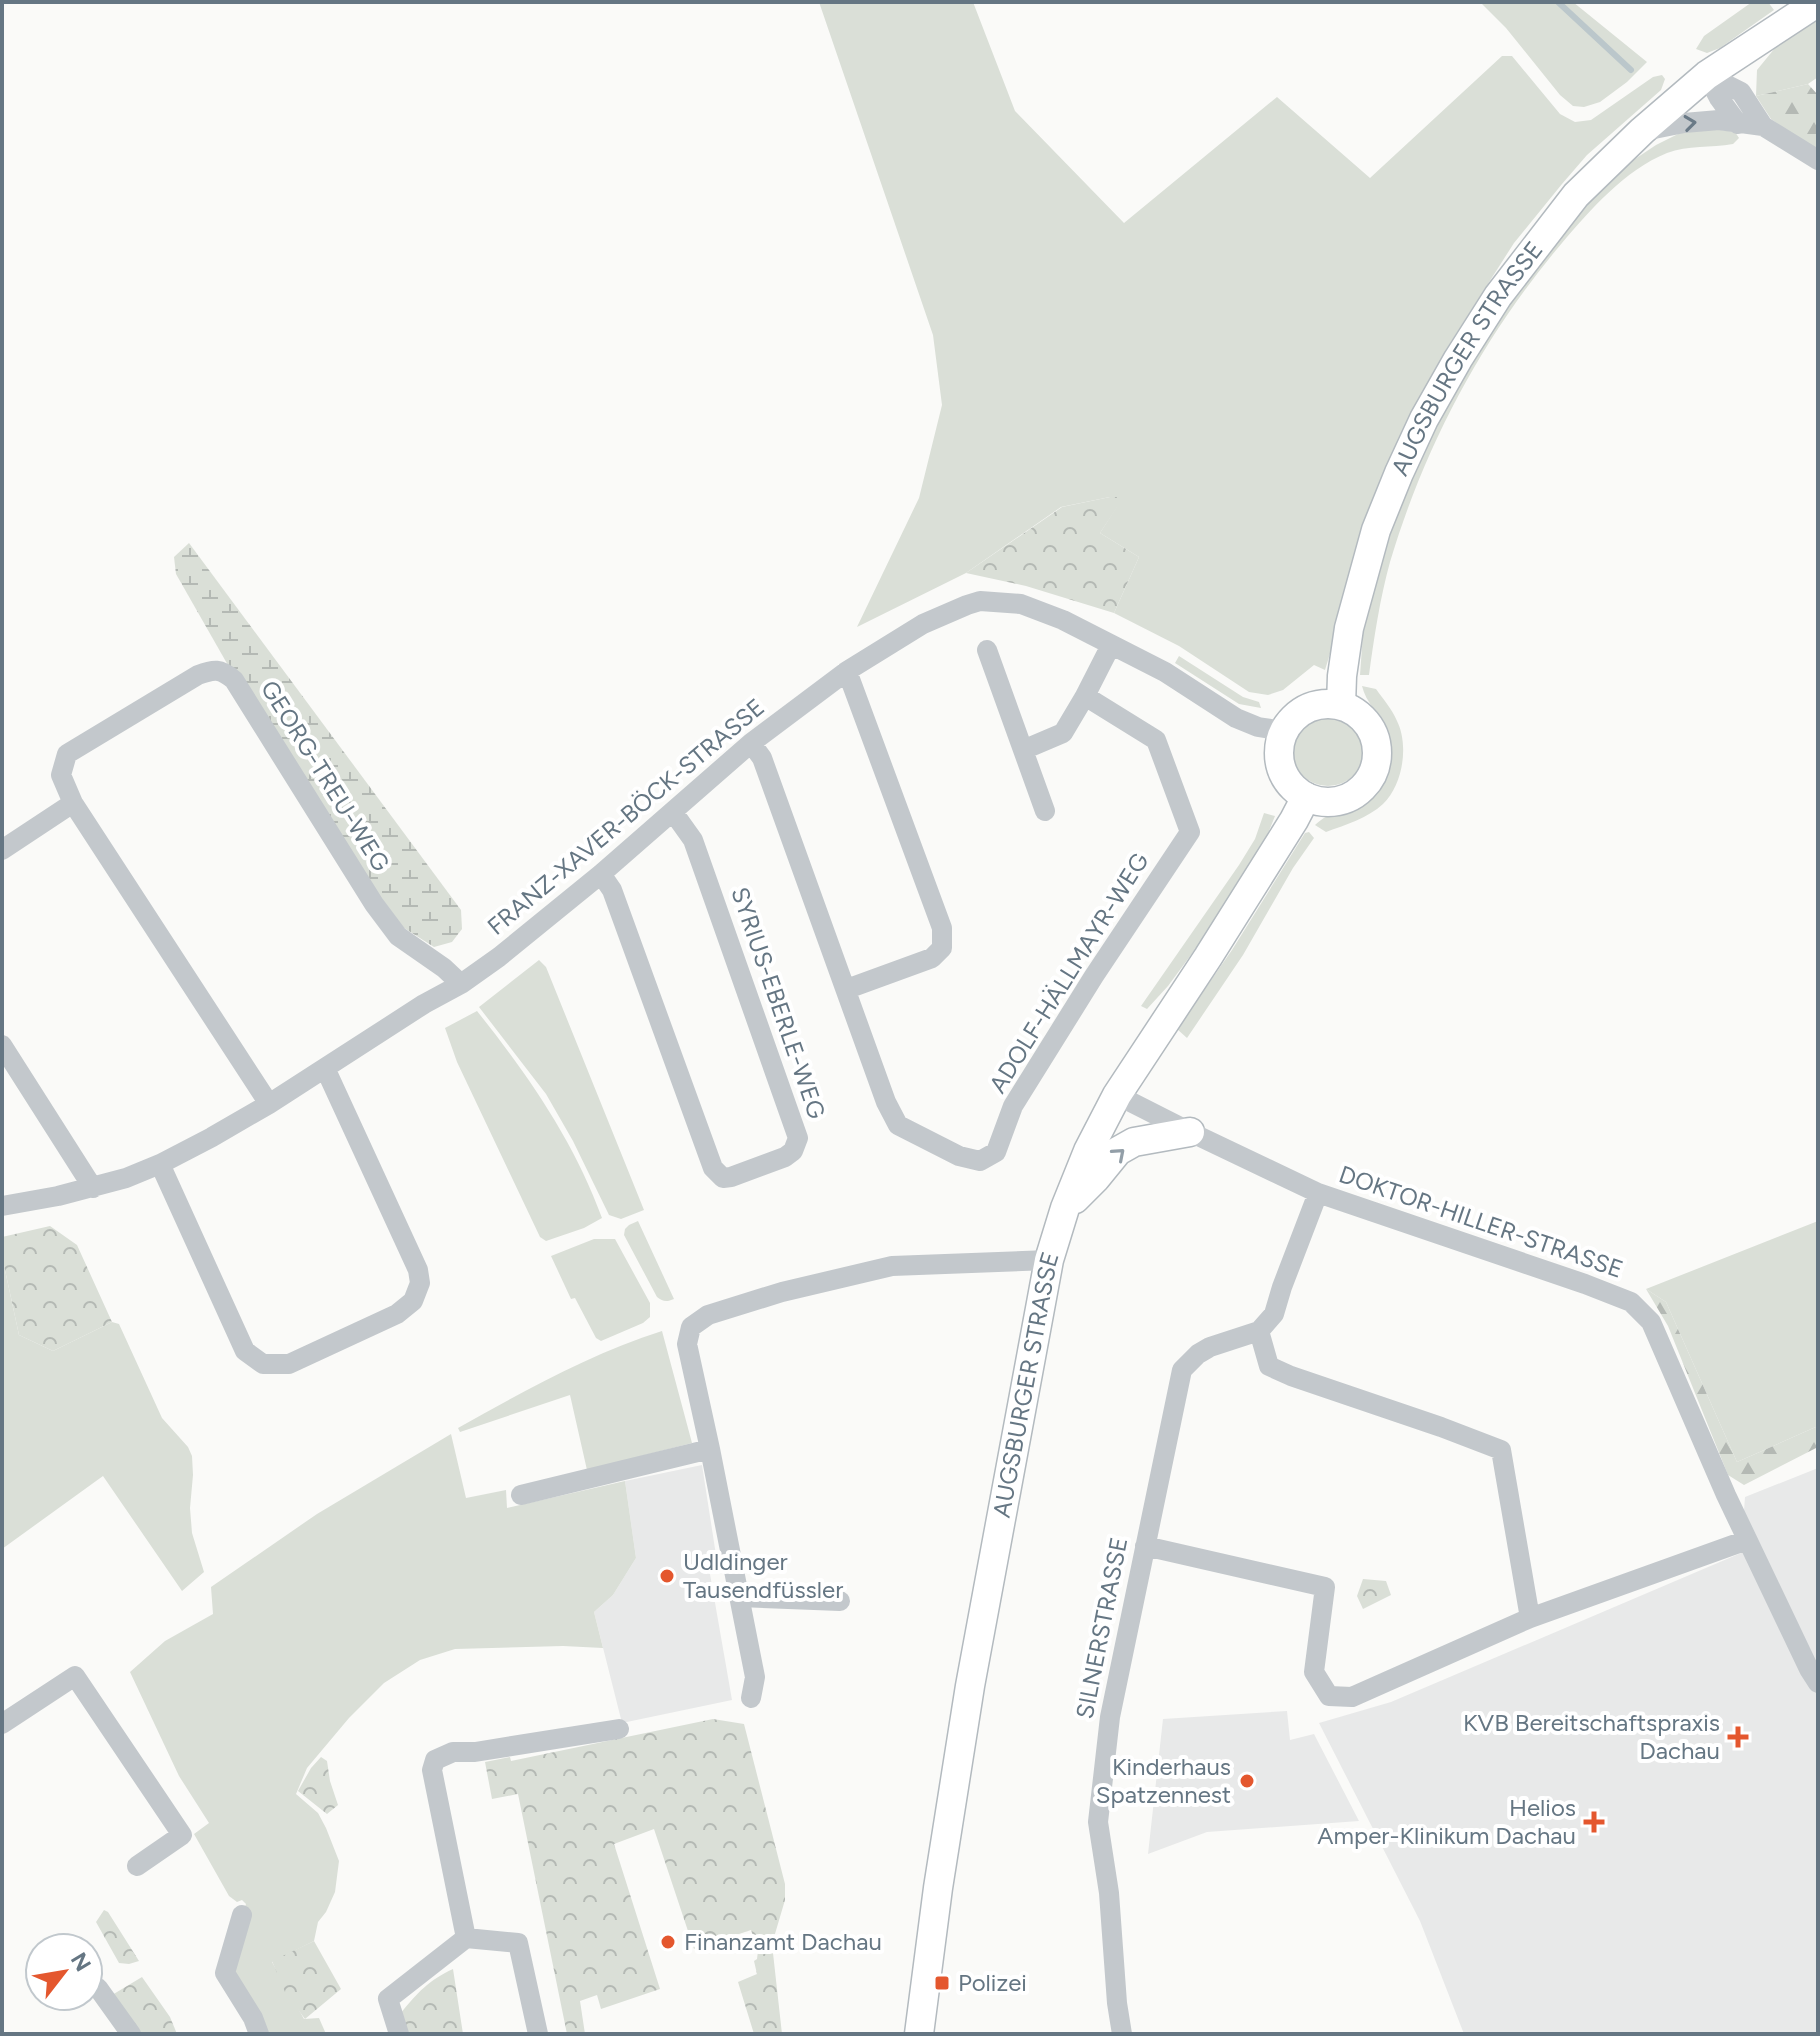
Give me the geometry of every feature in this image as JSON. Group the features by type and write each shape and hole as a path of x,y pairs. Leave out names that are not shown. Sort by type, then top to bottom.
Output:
{"main road":[{"name":"AUGSBURGER STRASSE","path":"1341,705 1349,628 1376,530 1424,419 1498,296 1553,221 1642,131 1707,75 1818,2"},
{"path":"1324,703 1341,705 1356,712 1368,723 1375,738 1377,754 1374,770 1366,784 1353,795 1338,801 1306,797 1285,776 1279,761 1283,731 1293,717 1308,708 1324,703"},
{"name":"AUGSBURGER STRASSE","path":"919,2034 970,1686 1049,1260 1065,1208 1088,1151 1117,1095 1216,945 1306,797"},
{"path":"1065,1208 1118,1151 1134,1142 1190,1132"}],"street":[{"path":"1707,75 1738,124"},
{"path":"1707,75 1741,92 1763,126 1818,160"},
{"path":"1642,131 1719,120 1763,126"},
{"name":"FRANZ-XAVER-BÖCK-STRASSE","path":"2,1206 93,1188 126,1178 160,1164 269,1104 499,957 601,874 751,743 847,671 923,624 980,601 1021,604 1063,620 1165,672 1236,718 1258,727 1283,731"},
{"path":"1023,750 1063,733 1111,645"},
{"path":"987,650 1045,811"},
{"name":"GEORG-TREU-WEG","path":"269,1104 73,803 61,775 67,754 198,675 211,670 224,672 234,680 382,915 398,936 444,968 461,984"},
{"path":"847,671 942,928 942,948 932,958 847,989"},
{"name":"ADOLF-HÄLLMAYR-WEG","path":"751,743 762,758 886,1102 898,1125 959,1156 980,1161 996,1152 1013,1106 1094,976 1190,832 1156,740 1085,696"},
{"path":"2,850 73,803"},
{"name":"SYRIUS-EBERLE-WEG","path":"601,874 612,890 713,1168 723,1178 731,1177 785,1157 793,1151 798,1138 693,840 673,812"},
{"path":"2,1045 93,1188"},
{"path":"160,1164 245,1351 263,1364 289,1364 397,1314 413,1301 420,1283 418,1270 325,1068"},
{"name":"DOKTOR-HILLER-STRASSE","path":"1117,1095 1318,1193 1631,1302 1651,1322 1747,1540 1818,1683"},
{"path":"1318,1193 1274,1314 1259,1331 1269,1366 1501,1450 1530,1618"},
{"path":"751,1698 755,1677 687,1344 691,1327 708,1315 782,1292 892,1266 1049,1260"},
{"name":"SILNERSTRASSE","path":"1122,2034 1109,1893 1098,1822 1110,1717 1182,1370 1210,1347 1259,1331"},
{"path":"521,1495 710,1449"},
{"path":"1145,1546 1325,1587 1314,1672 1329,1696 1352,1697 1530,1618 1747,1540"},
{"path":"740,1597 840,1601"},
{"path":"2,1724 75,1676 182,1835 137,1866"},
{"path":"466,1938 432,1770 435,1760 453,1752 488,1750 619,1729"},
{"path":"242,1915 225,1973 253,2018 259,2034"},
{"path":"399,2034 388,1999 466,1938 518,1943 538,2034"},
{"path":"104,1996 131,2034"}],"shaded area":[{"name":"Udldinger Tausendfüssler","path":"702,1465 716,1555 707,1557 732,1700 622,1723 594,1612 613,1595 636,1558 625,1481"},
{"name":"Helios Amper-Klinikum Dachau","path":"1818,1468 1818,2034 1464,2034 1420,1921 1319,1723 1391,1702 1741,1553 1745,1497"},
{"name":"Kinderhaus Spatzennest","path":"1287,1711 1290,1740 1314,1734 1359,1821 1207,1832 1148,1854 1163,1719"}],"green space":[{"path":"819,2 973,2 1015,111 1124,223 1277,97 1370,178 1502,56 1512,56 1560,114 1575,122 1591,120 1653,77 1662,75 1665,79 1661,90 1587,155 1514,243 1447,348 1388,463 1325,670 1314,665 1283,690 1268,695 1249,692 1179,646 1114,613 1139,557 1100,533 1123,497 1061,507 966,573 857,627 919,498 942,405 933,335"},
{"path":"1480,2 1573,2 1647,62 1600,102 1584,107 1573,106"},
{"path":"1752,2 1768,2 1774,10 1720,48 1707,53 1696,49 1704,36"},
{"path":"1818,20 1818,77 1808,84 1756,96 1757,70 1775,48"},
{"path":"1808,84 1818,95 1818,149 1771,119 1756,96"},
{"path":"1715,129 1735,132 1739,138 1733,144 1667,153 1637,169 1597,204 1533,279 1482,354 1439,434 1404,519 1386,576 1369,675 1360,675 1363,633 1386,535 1418,453 1497,309 1611,175 1680,133"},
{"path":"1124,497 1100,533 1139,557 1114,613 1026,586 966,573 1062,507"},
{"path":"189,543 461,910 462,929 452,942 434,947 404,928 392,916 229,667 176,574 174,557"},
{"path":"1179,656 1243,697 1259,702 1261,708 1239,704 1175,663"},
{"path":"1362,686 1376,689 1397,721 1403,741 1402,764 1395,786 1383,804 1356,821 1326,832 1315,825 1368,799 1386,772 1388,739"},
{"path":"1335,714 1354,724 1362,736 1362,764 1354,776 1342,784 1321,786 1302,776 1294,764 1292,743 1302,724 1314,716"},
{"path":"1264,813 1275,816 1261,851 1216,921 1168,986 1147,1009 1141,1006 1239,865 1255,839"},
{"path":"1309,832 1314,838 1243,955 1187,1038 1177,1029 1232,950 1305,833"},
{"path":"539,960 546,967 644,1210 621,1219 609,1215 546,1094 479,1007"},
{"path":"477,1011 532,1084 578,1162 602,1218 584,1228 546,1241 540,1237 457,1062 445,1028"},
{"path":"638,1221 674,1299 665,1301 657,1297 624,1235 629,1225"},
{"path":"1818,1221 1818,1426 1737,1462 1666,1302 1646,1289"},
{"path":"50,1226 77,1245 112,1322 53,1351 19,1335 2,1256 2,1237"},
{"path":"594,1239 615,1239 650,1303 650,1317 643,1323 601,1341 596,1338 575,1298 571,1299 551,1256"},
{"path":"2,1256 19,1335 53,1351 112,1322 119,1324 162,1418 188,1447 193,1475 190,1508 192,1533 204,1572 182,1591 103,1476 2,1549"},
{"path":"1646,1289 1666,1302 1737,1462 1818,1426 1818,1447 1744,1485 1728,1475 1668,1326"},
{"path":"662,1331 692,1443 587,1470 570,1395 460,1432 458,1428 583,1362"},
{"path":"451,1434 466,1498 506,1490 507,1508 625,1481 636,1558 613,1595 594,1612 603,1648 455,1649 420,1660 384,1683 349,1718 307,1768 296,1794 318,1813 326,1828 339,1861 335,1892 318,1922 314,1941 272,1962 304,2019 319,2018 326,2034 266,2034 233,1973 246,1904 229,1896 194,1834 209,1823 179,1776 130,1672 165,1641 213,1614 211,1587 317,1514"},
{"path":"1363,1579 1386,1581 1391,1595 1363,1609 1357,1596"},
{"path":"713,1719 744,1724 785,1884 785,1900 772,1944 782,2034 754,2034 738,1982 757,1974 754,1961 758,1951 751,1930 694,1949 654,1829 614,1844 660,1989 601,2009 597,1995 580,2001 585,2034 567,2034 518,1794 492,1799 485,1762 510,1757 511,1761"},
{"path":"321,1757 327,1761 338,1805 327,1814 298,1791"},
{"path":"104,1910 108,1912 139,1961 119,1963 96,1922"},
{"path":"314,1941 341,1989 305,2019 285,1992 272,1961"},
{"path":"453,1969 463,2034 409,2034 401,2013 424,1988"},
{"path":"142,1977 170,2017 177,2034 141,2034 112,1995"}],"waterway":[{"path":"1558,2 1631,70"}],"place":[{"name":"Udldinger Tausendfüssler","path":"667,1576"},
{"name":"KVB Bereitschaftspraxis Dachau","path":"1738,1737"},
{"name":"Kinderhaus Spatzennest","path":"1247,1781"},
{"name":"Helios Amper-Klinikum Dachau","path":"1594,1822"},
{"name":"Finanzamt Dachau","path":"668,1942"},
{"name":"Polizei","path":"942,1983"}]}
